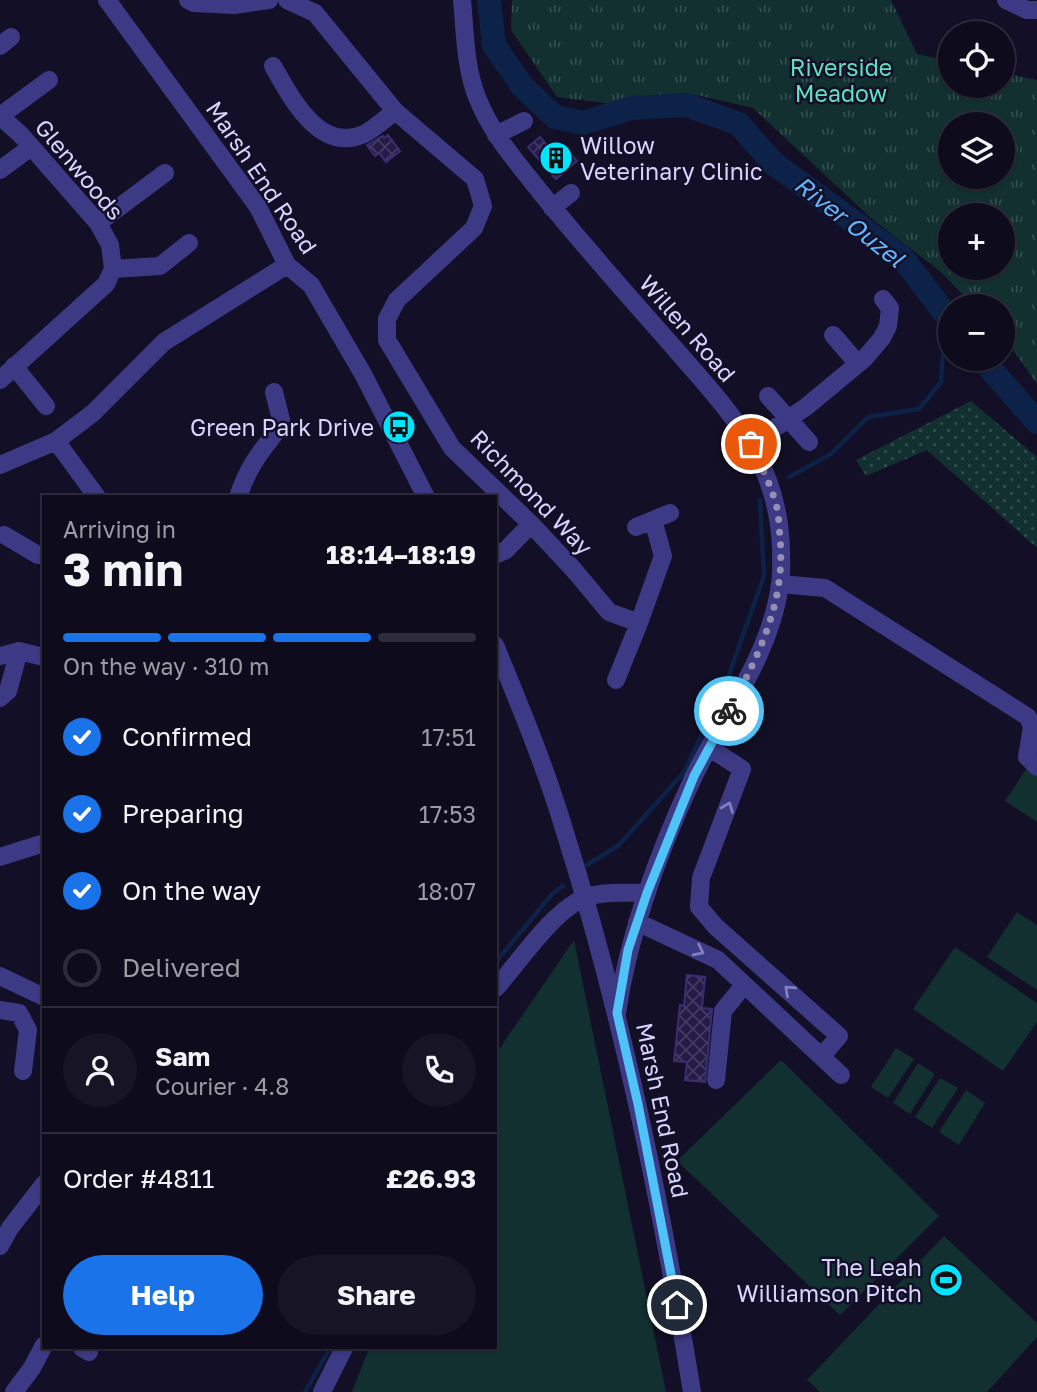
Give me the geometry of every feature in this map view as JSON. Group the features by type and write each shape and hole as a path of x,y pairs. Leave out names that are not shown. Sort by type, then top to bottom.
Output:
{"street":[{"name":"Marsh End Road","path":"107,0 258,207 287,265 311,285 363,374 424,495"},
{"path":"188,0 194,3 269,0"},
{"name":"Richmond Way","path":"288,0 315,13 394,111 475,179 483,206 474,228 397,300 387,319 387,340 452,448 531,524 608,612 639,623"},
{"name":"Willen Road","path":"462,0 467,53 476,95 496,135 552,208 713,393 751,444 777,507 781,546 780,584 768,632 679,811 628,950 617,1013"},
{"path":"1006,0 1027,10 1037,10"},
{"path":"273,66 312,124 329,136 345,139 364,134 394,111"},
{"path":"0,116 49,80"},
{"name":"Glenwoods","path":"0,116 98,223 110,244 113,269"},
{"path":"496,135 524,121"},
{"path":"0,170 31,147"},
{"path":"98,223 165,173"},
{"path":"552,208 571,193"},
{"path":"0,380 106,284 113,269 160,266 189,243"},
{"path":"0,465 56,441 93,413 164,342 287,265"},
{"path":"751,444 806,407 858,364 882,338 888,326 890,308 883,299"},
{"path":"833,335 858,364"},
{"path":"14,366 46,406"},
{"path":"239,495 247,471 282,424 274,392"},
{"path":"768,396 809,442"},
{"path":"56,441 96,495"},
{"path":"636,527 670,513"},
{"path":"616,680 663,556 653,520"},
{"path":"497,554 506,550 531,524"},
{"path":"5,534 38,555"},
{"path":"780,584 825,588 1028,717 1032,727 1027,757 1037,767"},
{"path":"0,698 8,691 6,650 42,657"},
{"name":"Marsh End Road","path":"497,650 532,734 564,828 617,1013 638,1104 692,1392"},
{"path":"710,748 742,769 701,878 699,907 715,926 839,1036 822,1056"},
{"path":"0,857 42,844"},
{"path":"497,987 562,911 585,898 597,895 647,893"},
{"path":"637,922 718,960 841,1075"},
{"path":"0,976 42,995"},
{"path":"716,1080 723,1011 744,985"},
{"path":"0,1010 19,1013 28,1030 23,1071"},
{"path":"0,1247 5,1226 42,1186"},
{"path":"14,1392 33,1368 42,1349"},
{"path":"322,1392 344,1349"}],"green space":[{"name":"Riverside Meadow","path":"512,0 891,0 917,54 938,58 938,98 1015,98 1015,75 1037,80 1037,384 1015,353 1015,294 962,294 949,280 1015,280 1015,203 938,203 938,270 871,218 753,108 692,94 613,104 557,97 511,30"},
{"path":"971,401 1037,457 1037,548 927,450 866,476 856,460"},
{"path":"1029,765 1037,771 1037,822 1005,801"},
{"path":"1017,912 1037,925 1037,990 987,957"},
{"path":"574,940 666,1392 352,1392 369,1349 497,1349 497,1052"},
{"path":"955,947 1037,1003 1037,1022 1003,1071 913,1009"},
{"path":"896,1048 914,1059 888,1098 871,1087"},
{"path":"781,1060 939,1216 840,1315 677,1161"},
{"path":"918,1063 935,1074 910,1114 893,1103"},
{"path":"940,1078 958,1088 932,1128 915,1117"},
{"path":"966,1090 985,1103 959,1145 939,1132"},
{"name":"The Leah Williamson Pitch","path":"944,1236 1037,1323 1037,1337 987,1392 820,1392 807,1380"}],"building":[{"path":"388,135 400,151 386,162 379,153 375,156 367,145"},
{"name":"Willow Veterinary Clinic","path":"540,137 555,155 561,150 565,153 568,151 577,161 556,179 528,147"},
{"path":"687,975 705,977 702,1008 712,1009 705,1082 685,1080 687,1062 674,1061 680,1005 684,1006"}],"waterway":[{"name":"River Ouzel","path":"489,0 494,45 522,86 555,117 583,123 631,108 687,105 739,124 773,163 902,257 938,304"},
{"path":"789,477 831,454 868,417 919,409 941,382 942,371"},
{"name":"River Ouzel","path":"992,371 1037,422"},
{"path":"587,865 619,845 684,772 725,686 764,576 760,500"},
{"path":"497,961 553,893 563,886"},
{"path":"305,1392 329,1349"}],"way so far":[{"path":"729,711 768,632 780,584 781,546 777,507 751,444"}],"place":[{"name":"Willow Veterinary Clinic","path":"556,158"},
{"name":"Green Park Drive","path":"399,427"},
{"name":"The Leah Williamson Pitch","path":"946,1280"}],"route":[{"path":"677,1305 638,1104 617,1013 628,950 647,893 694,776 729,711"}]}
